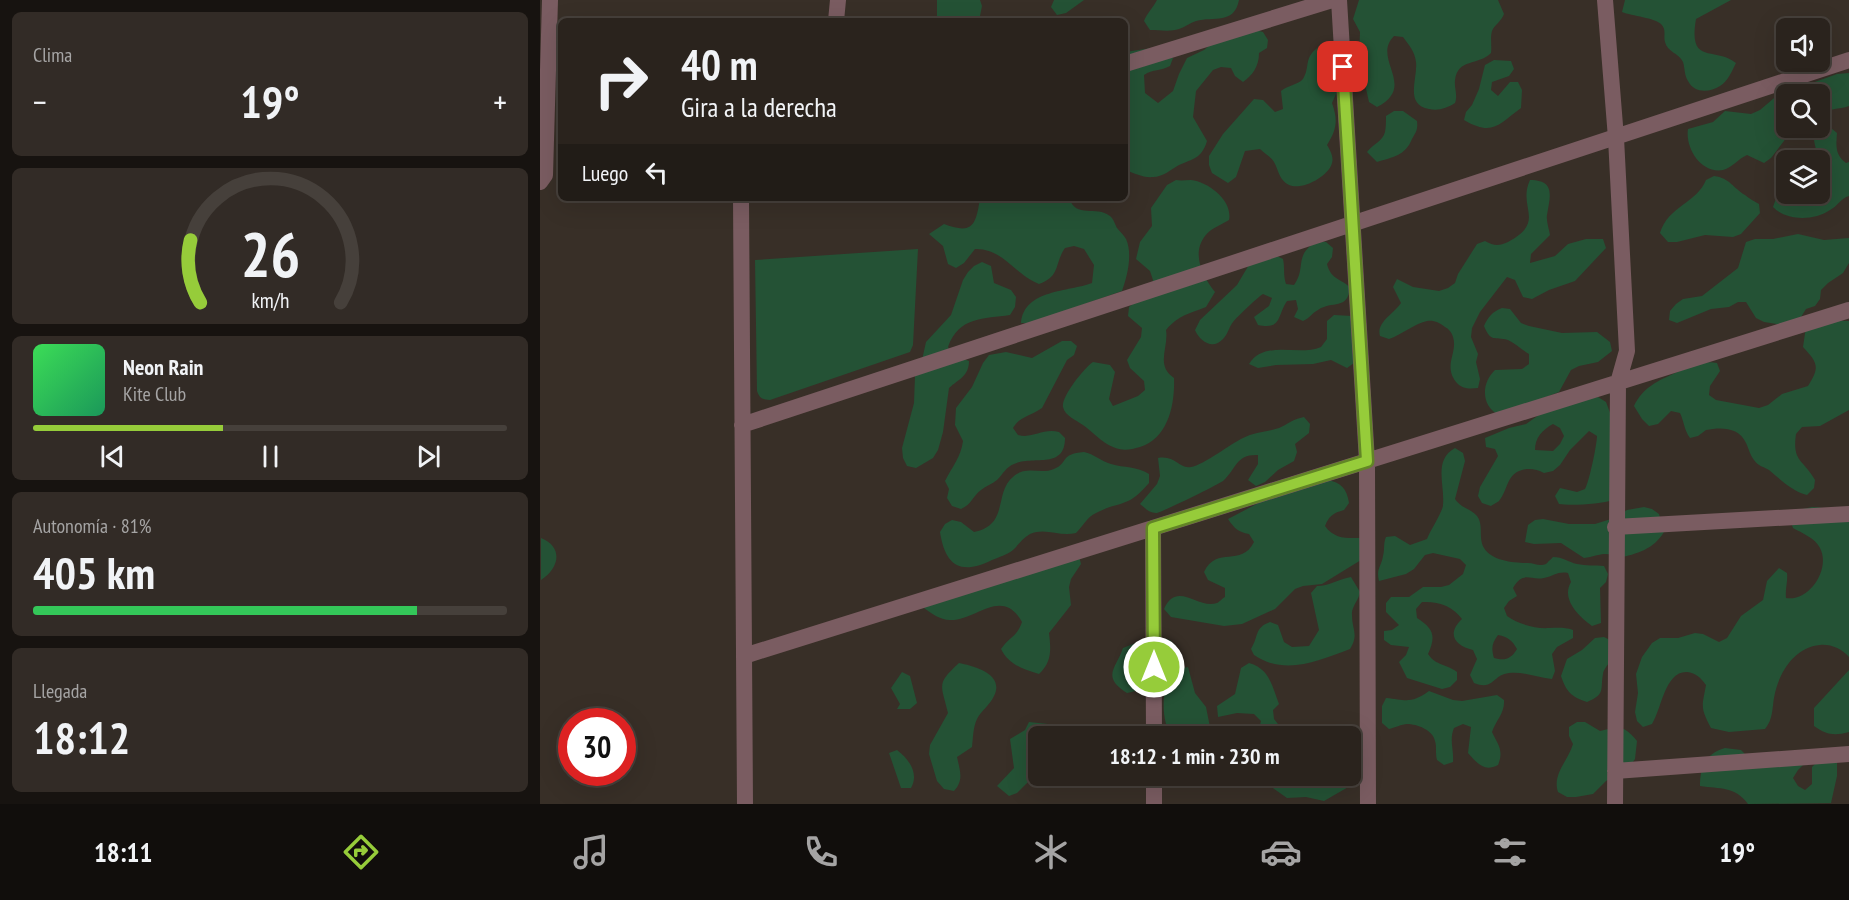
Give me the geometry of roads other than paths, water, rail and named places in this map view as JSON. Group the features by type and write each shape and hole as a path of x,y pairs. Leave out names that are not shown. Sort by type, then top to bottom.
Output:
{"street":[{"path":"549,177 550,0"},
{"path":"836,18 838,0"},
{"path":"1128,63 1332,0"},
{"path":"1339,0 1367,461 1368,804"},
{"path":"1605,0 1616,138 1628,351 1618,383 1616,804"},
{"path":"742,425 1849,60"},
{"path":"741,201 745,804"},
{"path":"744,656 1849,310"},
{"path":"1616,527 1849,514"},
{"path":"1153,528 1154,726"},
{"path":"1615,771 1849,754"},
{"path":"1154,786 1154,804"}]}
